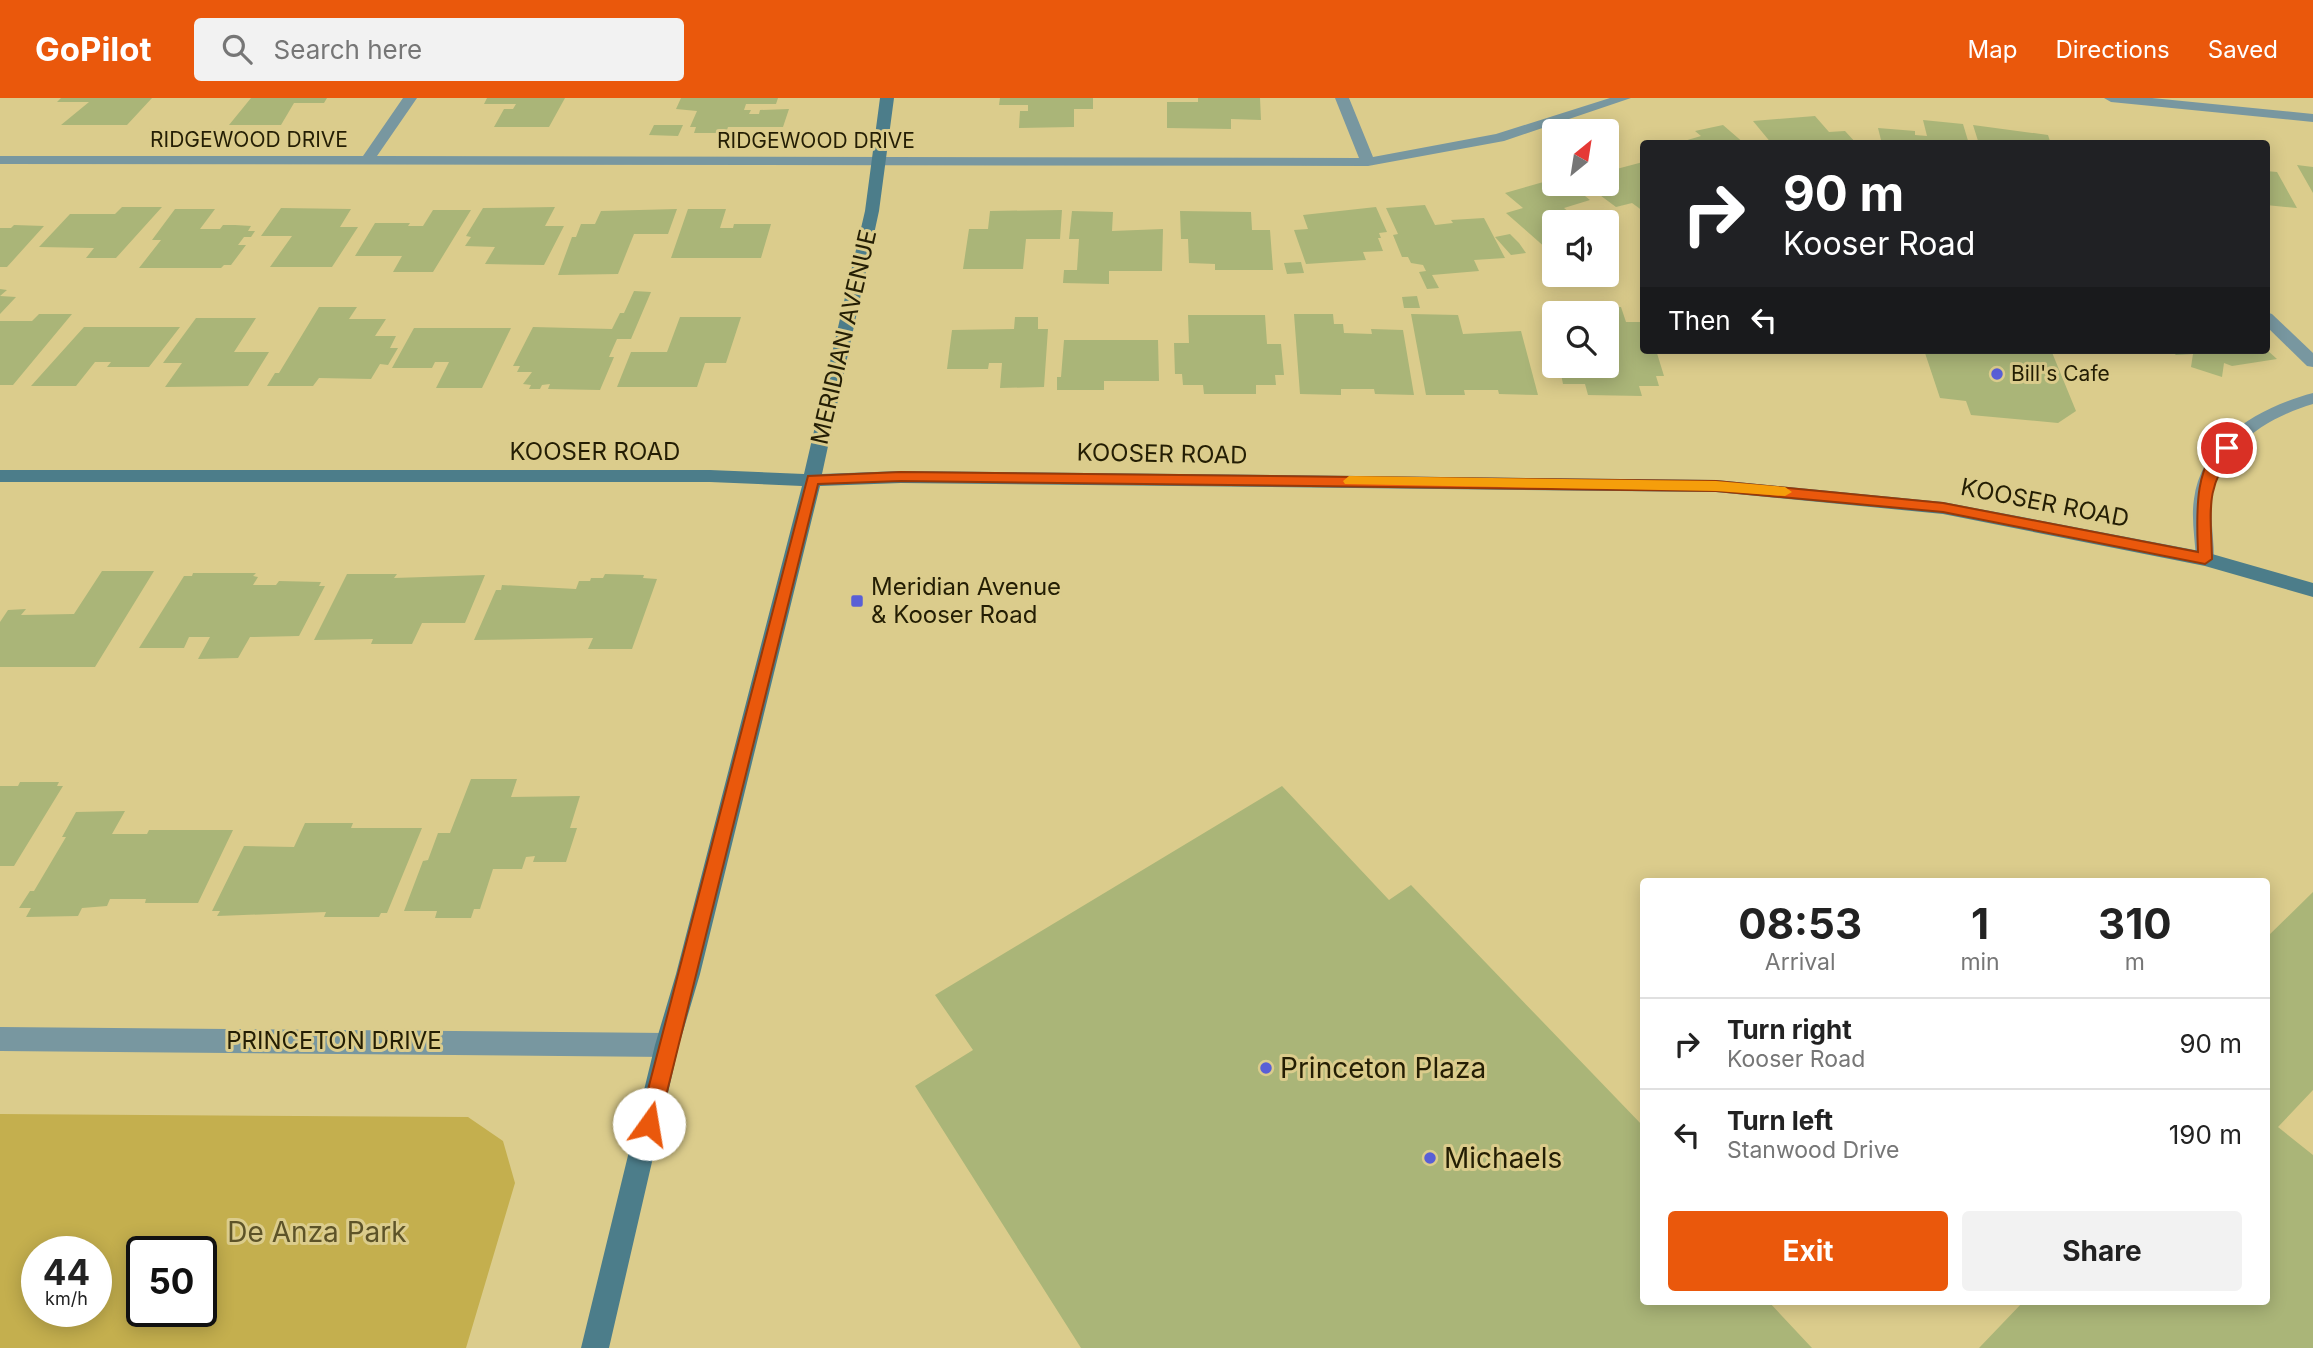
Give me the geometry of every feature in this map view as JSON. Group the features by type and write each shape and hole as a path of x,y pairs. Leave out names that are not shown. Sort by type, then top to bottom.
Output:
{"street":[{"path":"367,161 410,98"},
{"name":"MERIDIAN AVENUE","path":"595,1348 667,1045 688,974 812,480 872,211 887,98"},
{"path":"1342,98 1368,162"},
{"name":"RIDGEWOOD DRIVE","path":"0,160 1368,162 1499,138 1624,98"},
{"path":"2111,98 2313,118"},
{"path":"2270,321 2313,362"},
{"path":"2205,559 2203,496 2214,464 2239,433 2294,402 2313,398"},
{"name":"KOOSER ROAD","path":"0,476 710,476 812,480 901,477 1716,486 1943,508 2205,559 2313,590"},
{"name":"PRINCETON DRIVE","path":"0,1039 667,1045"}],"green space":[{"name":"De Anza Park","path":"0,1114 468,1117 503,1141 515,1183 466,1348 0,1348"}],"building":[{"path":"61,98 152,98 127,125 61,125 89,102 57,102"},
{"path":"251,98 327,98 324,103 294,103 281,125 229,125"},
{"path":"487,98 565,98 549,127 494,127 504,109 513,109 516,104 484,104"},
{"path":"681,98 778,98 776,104 746,104 744,110 751,110 749,114 759,114 760,110 789,109 783,127 728,127 726,133 694,133 696,127 690,127 697,111 676,109"},
{"path":"1000,98 1093,98 1093,109 1074,109 1074,127 1019,128 1020,111 1028,111 1028,105 999,105"},
{"path":"1198,98 1260,98 1261,120 1231,119 1231,129 1167,128 1167,102 1198,102"},
{"path":"1815,116 1829,132 1845,131 1853,140 1769,140 1753,121"},
{"path":"1923,120 1963,124 1968,140 1881,140 1878,128 1915,131 1915,135 1927,136"},
{"path":"654,125 683,125 678,136 649,135"},
{"path":"1723,125 1740,140 1688,140 1701,136 1695,131"},
{"path":"1973,125 2048,135 2050,140 1978,140"},
{"path":"1640,163 1640,209 1632,203 1616,207 1601,196 1619,196 1619,168"},
{"path":"2297,165 2313,167 2313,193"},
{"path":"2270,171 2277,172 2297,208 2270,205"},
{"path":"1542,182 1542,196 1585,196 1590,200 1564,208 1566,210 1542,210 1542,245 1506,213 1523,208 1505,193"},
{"path":"1425,205 1435,225 1453,223 1451,220 1484,218 1505,258 1474,260 1479,271 1432,275 1439,288 1427,289 1419,272 1426,271 1423,265 1411,263 1408,257 1402,257 1393,235 1398,234 1386,208"},
{"path":"122,207 162,207 116,258 86,258 94,248 39,247 70,214 115,214"},
{"path":"555,207 545,226 564,226 544,265 485,264 495,247 465,246 471,237 466,236 483,208"},
{"path":"1376,207 1387,232 1379,233 1383,251 1363,252 1366,260 1306,264 1294,230 1308,229 1303,215"},
{"path":"281,208 351,209 340,227 358,227 332,267 270,267 292,236 261,236"},
{"path":"175,209 215,209 200,229 220,229 223,225 235,225 251,226 248,231 255,231 251,237 244,237 238,245 246,245 231,265 221,268 139,268 161,240 152,240"},
{"path":"677,209 668,234 634,234 618,274 558,275 572,237 576,237 581,224 595,224 601,211"},
{"path":"688,209 726,209 720,228 733,228 734,224 771,224 761,258 671,258"},
{"path":"433,210 471,210 433,272 393,272 402,256 355,256 375,223 410,223 408,226 423,226"},
{"path":"1062,210 1060,239 1026,239 1023,269 963,269 969,229 988,229 990,211"},
{"path":"1072,211 1113,212 1112,231 1163,229 1162,271 1109,271 1109,284 1063,283 1064,270 1077,270 1079,239 1069,239"},
{"path":"1180,211 1251,212 1252,230 1270,230 1273,270 1215,270 1215,264 1189,263 1188,239 1181,239"},
{"path":"14,225 44,226 7,267 0,267 0,228 11,228"},
{"path":"1510,234 1526,253 1511,255 1495,237"},
{"path":"1301,262 1304,273 1287,274 1284,263"},
{"path":"634,291 651,292 631,339 617,339 609,357 614,357 600,390 548,389 550,384 542,385 540,389 529,389 531,385 523,384 532,372 517,372 520,366 513,366 533,327 612,329 620,313 624,313"},
{"path":"0,296 16,297 0,314"},
{"path":"1417,296 1420,308 1404,308 1402,297"},
{"path":"319,307 357,307 349,319 386,319 375,336 396,336 390,348 398,348 388,365 380,364 371,379 319,378 313,386 267,386 275,373 279,373"},
{"path":"1619,307 1626,322 1640,322 1640,354 1657,354 1664,376 1656,376 1659,386 1639,386 1642,396 1588,395 1585,384 1563,384 1562,378 1619,378"},
{"path":"39,314 72,314 13,385 0,385 0,321 32,321"},
{"path":"1294,314 1333,314 1334,324 1343,324 1344,333 1372,334 1371,329 1403,330 1414,395 1375,394 1374,389 1341,389 1341,395 1300,394"},
{"path":"1411,314 1458,315 1463,334 1521,331 1538,395 1499,394 1498,390 1464,390 1465,395 1426,395"},
{"path":"1188,315 1265,315 1267,344 1281,344 1284,375 1275,375 1276,385 1256,385 1256,394 1204,394 1203,385 1183,385 1182,374 1175,374 1174,343 1189,343"},
{"path":"680,317 741,317 726,363 705,363 697,387 617,387 631,352 667,352"},
{"path":"1015,317 1038,317 1038,329 1048,329 1044,387 1000,388 1002,363 989,363 988,369 947,369 952,330 1014,329"},
{"path":"196,318 256,318 234,352 269,352 248,386 165,387 182,363 163,363"},
{"path":"84,327 180,327 149,367 107,367 111,362 95,362 76,386 31,386"},
{"path":"414,328 511,328 482,388 436,388 449,362 435,362 432,368 392,368"},
{"path":"1064,340 1158,340 1159,381 1104,381 1104,390 1057,390 1057,377 1061,377"},
{"path":"2270,353 2277,359 2232,366 2224,363 2222,377 2191,367 2193,354"},
{"name":"Bill's Cafe","path":"1925,354 2053,354 2076,411 2058,423 1971,415 1966,401 1940,398"},
{"path":"102,571 154,571 95,667 0,667 0,622 8,610 26,609 21,615 74,614"},
{"path":"193,573 256,573 253,576 258,577 253,585 276,585 279,581 321,582 319,586 325,586 299,636 250,637 238,658 198,659 210,637 189,637 184,648 139,648 184,576 192,576"},
{"path":"347,574 397,574 394,578 485,575 465,623 422,623 412,644 371,644 373,639 314,640"},
{"path":"605,574 644,575 643,578 657,579 632,649 588,649 593,638 474,640 496,590 501,590 502,585 576,589 579,581 603,578"},
{"path":"471,779 517,779 511,797 580,796 570,828 577,828 566,862 533,862 535,856 526,857 522,869 493,869 480,909 474,909 471,918 435,918 437,911 404,911 423,861 428,860 438,833 450,833"},
{"path":"20,782 59,782 57,786 63,786 14,866 0,866 0,786 18,786"},
{"name":"Princeton Plaza","path":"1282,786 1389,900 1411,885 1640,1123 1640,1305 1772,1305 1812,1348 1081,1348 915,1086 973,1050 935,995"},
{"path":"125,811 112,834 147,834 149,830 233,830 198,903 145,903 146,899 110,899 107,906 82,908 78,916 26,917 31,908 19,908 30,891 34,891 66,837 62,837 76,812"},
{"path":"305,823 353,823 351,828 422,828 387,913 381,913 379,917 324,917 326,912 217,916 220,911 212,911 244,846 294,847"},
{"path":"2313,892 2313,1090 2278,1127 2313,1155 2313,1348 1979,1348 2020,1305 2270,1305 2270,934"}],"slow traffic":[{"path":"1349,481 1716,486 1785,492"}],"place":[{"name":"Bill's Cafe","path":"1997,374"},
{"name":"Meridian Avenue & Kooser Road","path":"857,601"},
{"name":"Princeton Plaza","path":"1266,1068"},
{"name":"Michaels","path":"1430,1158"}],"route":[{"path":"649,1124 812,480 901,477 1716,486 1874,499 1943,508 2205,559 2203,496 2214,464 2227,448"}]}
